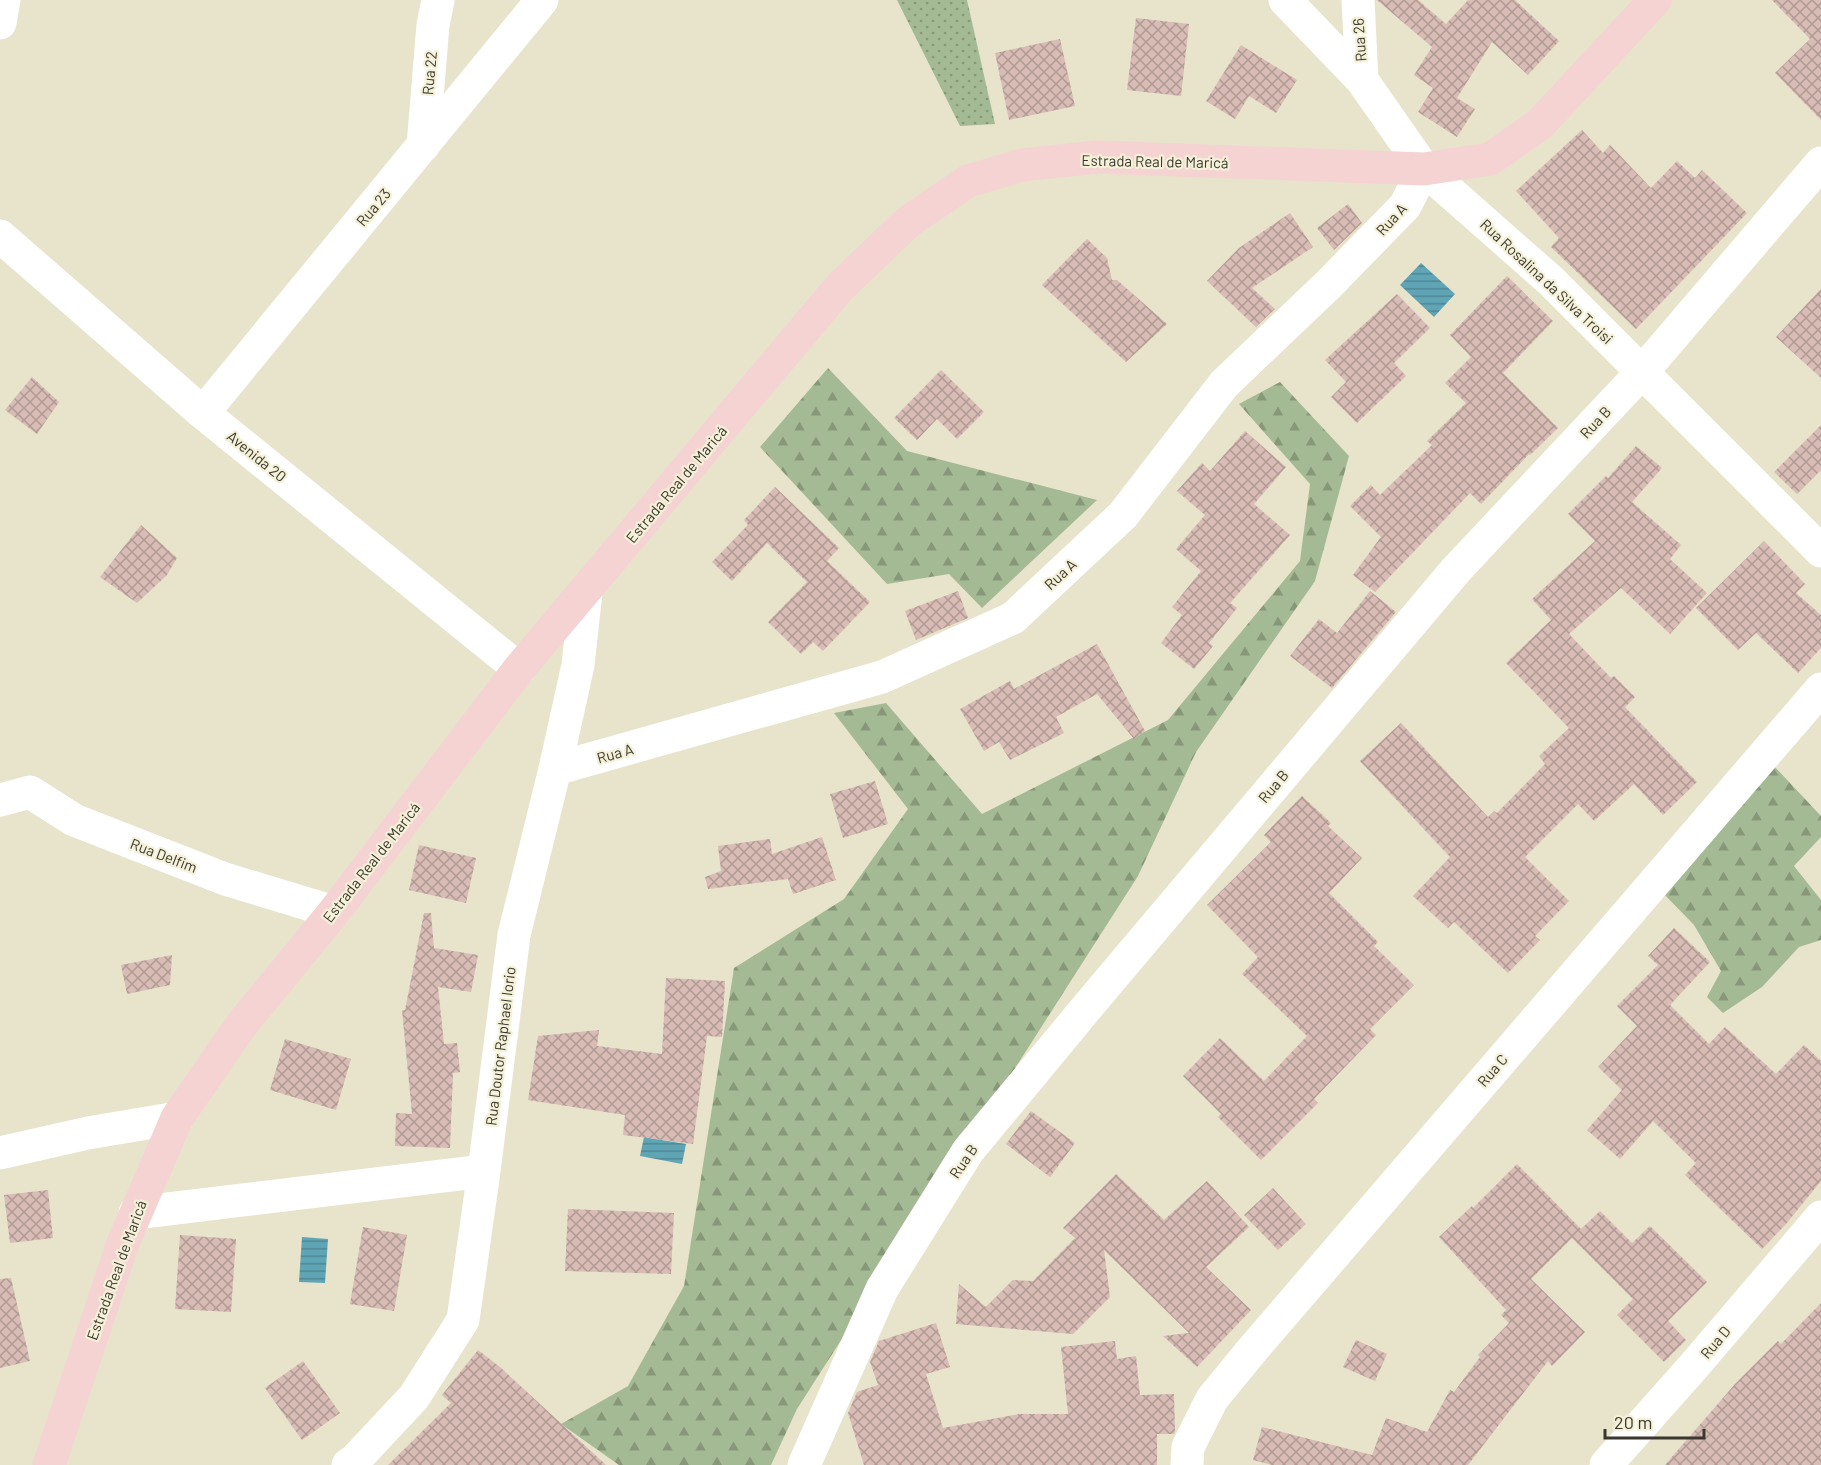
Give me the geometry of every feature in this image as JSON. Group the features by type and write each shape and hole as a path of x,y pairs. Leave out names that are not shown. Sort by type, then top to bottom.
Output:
{"main road":[{"name":"Estrada Real de Maricá","path":"49,1465 123,1243 177,1118 243,1024 334,912 519,669 840,287 908,222 968,182 1022,165 1097,157 1424,169 1490,159 1540,124 1655,0"}],"street":[{"path":"0,23 4,0"},
{"name":"Rua 22","path":"423,146 438,0"},
{"name":"Rua 23","path":"203,412 542,0"},
{"name":"Rua Rosalina da Silva Troisi","path":"1285,0 1362,80 1424,169 1551,281 1821,551"},
{"name":"Rua 26","path":"1358,0 1362,80"},
{"name":"Rua B","path":"804,1465 882,1289 968,1151 1456,570 1642,371 1821,163"},
{"name":"Rua A","path":"555,770 882,677 1013,618 1123,516 1224,384 1405,206 1424,169"},
{"name":"Avenida 20","path":"0,236 203,412 519,669"},
{"name":"Rua Doutor Raphael Iorio","path":"348,1465 414,1397 463,1320 514,935 555,770 578,665 586,592"},
{"name":"Rua C","path":"1187,1465 1188,1447 1212,1399 1246,1357 1821,689"},
{"name":"Rua Delfim","path":"0,772 15,796 225,879 334,912"},
{"path":"0,1153 88,1133 177,1118"},
{"path":"135,1213 484,1171"},
{"name":"Rua D","path":"1606,1465 1821,1217"}],"green space":[{"path":"897,0 967,0 995,124 960,126"},
{"path":"828,368 907,451 1097,500 982,608 949,574 887,584 760,447"},
{"path":"1280,382 1349,456 1315,581 1196,752 1138,876 797,1409 771,1465 619,1465 561,1424 628,1386 684,1286 734,968 844,899 908,809 834,713 886,703 982,814 1168,720 1300,561 1310,484 1239,404"},
{"path":"1774,766 1821,816 1821,837 1794,866 1821,900 1821,940 1799,947 1762,987 1723,1013 1707,997 1721,971 1694,925 1660,890"}],"water":[{"path":"1421,263 1455,294 1434,317 1400,285"},
{"path":"644,1137 686,1144 682,1164 640,1156"},
{"path":"302,1237 328,1239 325,1283 299,1282"}],"building":[{"path":"1377,0 1418,0 1446,24 1468,0 1515,0 1559,41 1528,75 1492,42 1457,98 1475,109 1457,137 1418,112 1433,88 1414,75 1432,47"},
{"path":"1772,0 1821,0 1821,120 1775,73 1810,39"},
{"path":"1136,18 1189,24 1181,96 1127,90"},
{"path":"1060,39 1075,106 1009,120 995,53"},
{"path":"1241,45 1297,80 1276,113 1249,96 1235,119 1206,101"},
{"path":"1582,130 1603,153 1610,145 1651,188 1677,161 1695,178 1702,170 1747,213 1636,329 1551,247 1559,238 1516,191"},
{"path":"1348,204 1362,223 1334,250 1317,228"},
{"path":"1290,213 1313,247 1252,288 1275,309 1256,327 1207,281 1239,248"},
{"path":"1087,239 1107,258 1112,280 1117,280 1167,324 1126,362 1042,285"},
{"path":"1507,276 1553,321 1503,373 1558,428 1529,454 1481,504 1470,493 1375,592 1353,575 1381,537 1350,506 1371,485 1380,495 1432,445 1427,441 1466,403 1445,383 1471,357 1450,335"},
{"path":"1821,289 1821,378 1776,337"},
{"path":"1397,294 1430,328 1394,363 1406,376 1357,423 1331,397 1346,382 1325,360"},
{"path":"941,370 984,412 957,439 937,419 917,440 894,418"},
{"path":"32,377 59,402 37,434 5,410"},
{"path":"1821,425 1821,470 1797,494 1774,472"},
{"path":"1245,431 1286,467 1254,504 1290,535 1230,603 1237,608 1209,643 1213,646 1194,669 1161,643 1182,615 1172,607 1201,571 1176,549 1205,515 1177,491 1202,463 1210,471"},
{"path":"1636,446 1662,468 1632,502 1681,545 1670,559 1707,593 1670,634 1621,588 1569,634 1611,678 1614,676 1635,697 1625,707 1697,782 1663,815 1634,784 1594,821 1578,804 1525,857 1569,901 1535,936 1540,940 1508,973 1454,922 1448,928 1413,896 1450,857 1360,761 1401,723 1488,817 1494,811 1497,813 1545,764 1539,756 1569,728 1506,663 1551,620 1532,599 1595,541 1568,514 1606,476 1608,478"},
{"path":"775,487 839,548 827,561 870,602 823,651 813,642 801,654 768,622 807,582 767,543 732,581 712,562 748,525 744,520"},
{"path":"141,525 177,558 167,575 137,603 100,577"},
{"path":"1764,541 1805,584 1796,593 1821,615 1821,648 1798,673 1756,633 1738,650 1696,608"},
{"path":"958,591 968,618 916,640 905,611"},
{"path":"1370,591 1396,612 1332,688 1290,656 1319,619 1337,633"},
{"path":"1097,644 1145,731 1134,739 1097,694 1056,717 1064,733 1010,760 999,742 984,751 960,709 1010,681 1014,689"},
{"path":"875,781 888,824 843,838 830,794"},
{"path":"1302,796 1331,823 1328,826 1362,858 1329,893 1378,942 1374,946 1414,985 1370,1029 1376,1035 1314,1099 1318,1103 1261,1160 1218,1117 1221,1114 1183,1076 1220,1038 1264,1081 1307,1036 1242,974 1258,957 1207,905 1271,842 1264,835"},
{"path":"822,837 836,880 793,894 788,879 708,889 705,877 721,871 718,846 770,839 772,854"},
{"path":"419,845 476,858 466,903 409,890"},
{"path":"424,913 431,913 434,948 478,955 471,992 438,987 444,1044 457,1043 460,1072 453,1073 450,1148 395,1146 396,1113 412,1114 402,1010 405,1010"},
{"path":"1674,928 1710,962 1670,1005 1709,1044 1725,1027 1776,1074 1804,1045 1821,1061 1821,1181 1762,1249 1685,1175 1696,1163 1653,1121 1620,1159 1587,1130 1622,1090 1598,1067 1637,1026 1617,1006 1658,965 1648,956"},
{"path":"172,955 170,985 127,994 121,965"},
{"path":"666,978 725,981 722,1037 707,1036 693,1144 623,1135 625,1115 528,1100 538,1036 599,1030 597,1046 662,1054"},
{"path":"285,1039 351,1059 336,1110 270,1090"},
{"path":"1031,1111 1075,1143 1050,1177 1006,1144"},
{"path":"1517,1164 1581,1229 1600,1211 1632,1243 1650,1226 1707,1282 1668,1321 1686,1340 1664,1362 1617,1315 1633,1299 1572,1238 1531,1279 1585,1332 1552,1366 1548,1361 1468,1465 1272,1465 1253,1460 1262,1427 1372,1455 1386,1418 1427,1432 1450,1390 1454,1392 1480,1357 1478,1355 1509,1323 1501,1315 1506,1310 1439,1237 1472,1206 1473,1208"},
{"path":"1116,1174 1164,1220 1207,1181 1249,1227 1206,1267 1251,1310 1197,1367 1163,1336 1189,1333 1104,1250 1110,1297 1073,1334 956,1324 959,1284 986,1307 1013,1280 1033,1281 1075,1238 1063,1228"},
{"path":"1273,1188 1306,1224 1278,1250 1244,1215"},
{"path":"48,1190 53,1238 10,1243 4,1195"},
{"path":"568,1209 674,1213 671,1274 565,1271"},
{"path":"363,1227 407,1235 394,1311 350,1304"},
{"path":"180,1235 236,1239 231,1312 175,1309"},
{"path":"11,1278 30,1361 0,1368 0,1279"},
{"path":"1821,1303 1821,1465 1665,1465 1735,1384 1778,1341 1781,1344"},
{"path":"936,1323 950,1367 926,1374 943,1428 1019,1414 1068,1414 1061,1347 1115,1341 1117,1359 1136,1356 1140,1395 1174,1394 1175,1431 1174,1434 1157,1434 1157,1465 864,1465 848,1413 857,1392 878,1385 870,1362 879,1341"},
{"path":"1356,1340 1387,1354 1375,1381 1343,1367"},
{"path":"478,1350 500,1367 606,1465 388,1465 451,1403 442,1395"},
{"path":"303,1361 340,1413 302,1440 265,1388"}]}
